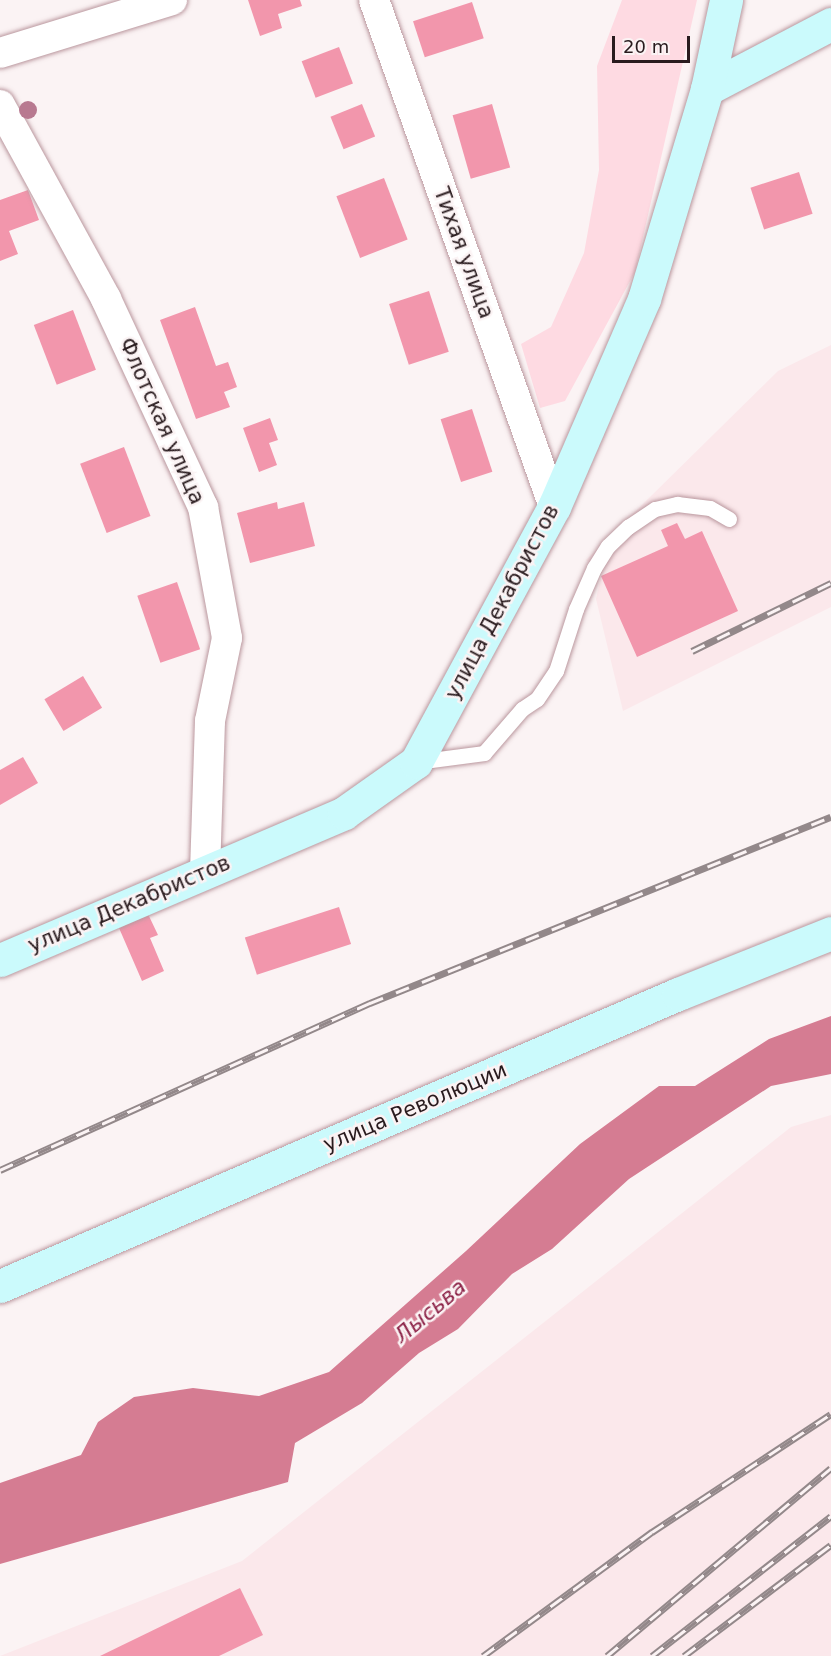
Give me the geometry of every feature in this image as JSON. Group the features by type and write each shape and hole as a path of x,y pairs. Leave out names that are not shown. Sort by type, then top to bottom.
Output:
{"street":[{"path":"0,53 172,0"},
{"name":"Тихая улица","path":"374,0 554,507"},
{"name":"улица Декабристов","path":"0,960 344,813 416,762 554,507 644,298 707,89 726,0"},
{"path":"707,89 831,24"},
{"name":"Флотская улица","path":"0,105 106,299 203,507 227,639 210,721 205,872"},
{"name":"улица Революции","path":"0,1286 678,994 831,933"}],"lane":[{"path":"416,762 484,753 522,709 537,699 556,671 576,609 594,568 608,546 628,527 655,509 677,504 710,508 729,519"}],"shaded area":[{"path":"622,0 697,0 635,272 565,401 540,408 521,344 551,327 584,253 599,170 597,66"},
{"path":"831,345 831,607 623,711 596,599 601,576 586,560 778,371"},
{"path":"831,1115 831,1656 0,1656 242,1561 791,1127"}],"water":[{"name":"Лысьва","path":"831,1016 831,1074 771,1086 629,1179 552,1249 512,1274 458,1329 419,1353 362,1403 295,1443 288,1482 0,1564 0,1483 81,1455 98,1422 134,1397 193,1388 259,1396 329,1372 466,1251 580,1144 659,1086 695,1086 769,1039"}],"building":[{"path":"248,0 300,0 302,6 278,14 282,28 260,36"},
{"path":"472,2 484,38 425,57 413,21"},
{"path":"339,47 353,83 316,98 302,61"},
{"path":"362,104 375,136 344,149 330,117"},
{"path":"492,104 510,167 471,179 453,115"},
{"path":"799,172 813,214 764,230 750,188"},
{"path":"384,178 408,240 360,258 336,196"},
{"path":"28,190 39,220 9,231 18,254 0,261 0,200"},
{"path":"429,291 449,352 409,365 389,304"},
{"path":"195,307 216,366 228,362 237,387 224,392 230,407 196,419 160,320"},
{"path":"73,310 96,370 57,385 34,325"},
{"path":"472,409 492,472 461,482 441,419"},
{"path":"270,418 278,440 269,443 277,465 259,472 243,428"},
{"path":"124,447 151,516 107,533 80,464"},
{"path":"277,502 278,509 304,502 315,546 250,563 237,513"},
{"path":"677,523 685,539 702,531 738,611 637,657 601,576 668,546 661,530"},
{"path":"177,582 200,649 160,663 137,596"},
{"path":"83,676 102,708 63,731 44,699"},
{"path":"23,757 38,783 0,805 0,770"},
{"path":"339,907 351,944 257,975 245,938"},
{"path":"148,914 158,935 150,938 164,971 142,981 119,928"},
{"path":"240,1588 263,1635 219,1656 100,1656"}],"railway":[{"path":"692,651 831,583"},
{"path":"0,1170 370,1003 831,817"},
{"path":"483,1656 652,1532 831,1414"},
{"path":"607,1656 831,1468"},
{"path":"652,1656 831,1516"},
{"path":"684,1656 831,1545"}]}
